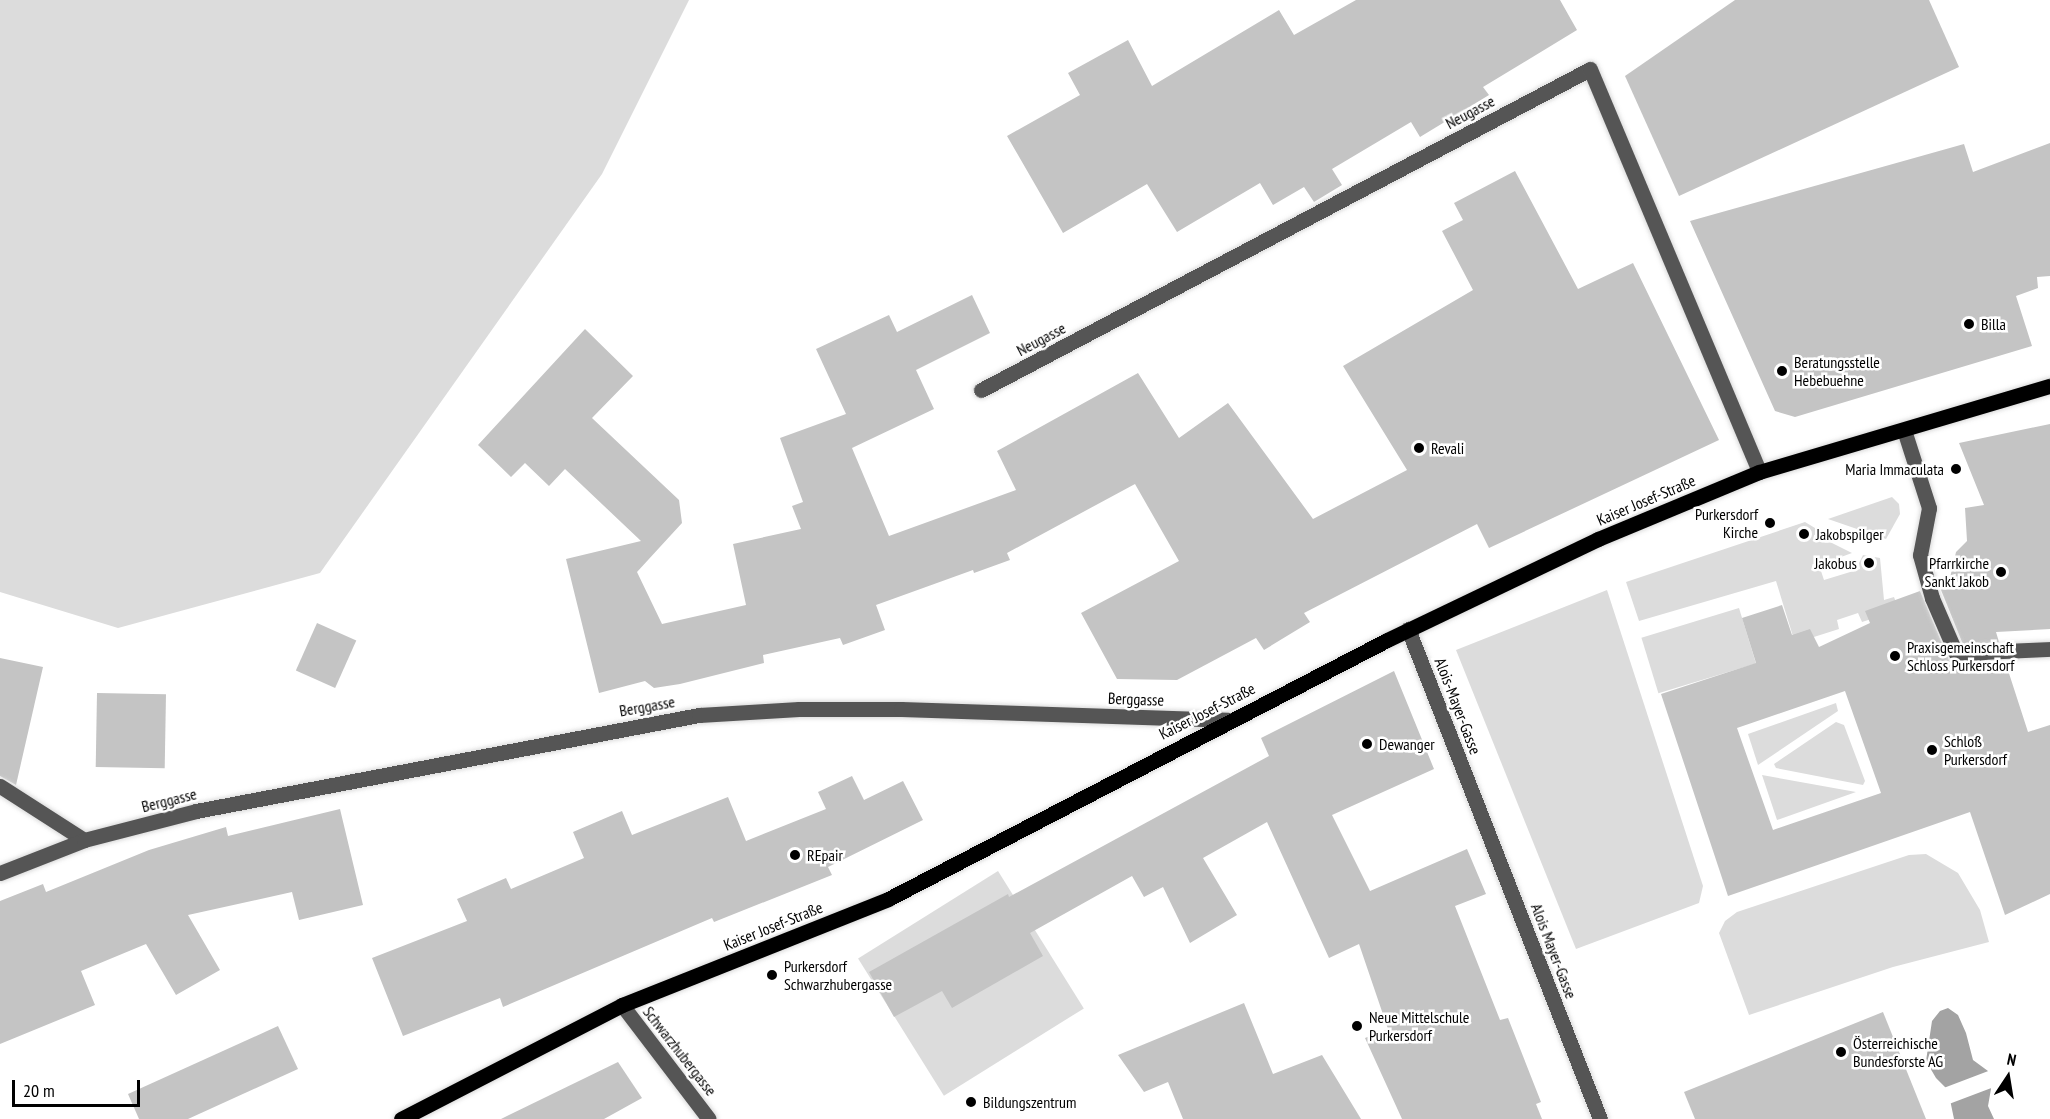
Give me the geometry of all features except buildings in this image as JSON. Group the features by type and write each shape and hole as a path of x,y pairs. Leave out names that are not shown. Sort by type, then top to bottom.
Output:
{"main road":[{"name":"Kaiser Josef-Straße","path":"401,1119 622,1005 888,899 1228,720 1408,629 1598,539 1759,472 2050,386"}],"street":[{"name":"Neugasse","path":"981,390 1590,69 1759,472"},
{"path":"1904,430 1929,508 1920,555 1932,598 1958,658 1983,652 2050,649"},
{"name":"Alois-Mayer-Gasse","path":"1408,629 1474,797"},
{"name":"Berggasse","path":"0,873 84,840 196,811 542,742 699,715 799,709 901,709 1228,720"},
{"path":"0,786 84,840"},
{"name":"Alois Mayer-Gasse","path":"1474,797 1600,1119"},
{"name":"Schwarzhubergasse","path":"622,1005 709,1119"}],"shaded area":[{"path":"0,0 689,0 602,174 320,573 118,628 0,592"},
{"path":"1892,497 1899,504 1900,514 1886,539 1828,519"},
{"path":"1805,522 1820,531 1822,538 1852,553 1819,565 1824,580 1860,569 1859,563 1863,555 1880,558 1884,600 1894,597 1899,610 1862,622 1858,613 1837,620 1839,629 1795,643 1776,581 1639,621 1626,582"},
{"path":"1607,590 1703,886 1699,903 1576,949 1456,650"},
{"path":"1739,608 1756,663 1658,693 1641,638"},
{"path":"1836,703 1838,711 1758,765 1748,734"},
{"path":"1836,722 1844,725 1865,781 1863,785 1776,768 1774,764"},
{"path":"1762,775 1856,792 1777,820"},
{"path":"1926,854 1958,873 1980,910 1989,942 1893,967 1749,1015 1719,933 1725,921 1737,912 1909,855"},
{"path":"998,871 1084,1008 944,1096 858,958"},
{"path":"1948,1008 1958,1015 1966,1033 1973,1060 1988,1071 1991,1089 1988,1106 1994,1119 1954,1119 1948,1090 1936,1078 1926,1061 1932,1021 1940,1011"}],"pier":[{"path":"1991,1070 1994,1087 1949,1104 1945,1092 1941,1089"}],"place":[{"name":"Billa","path":"1969,324"},
{"name":"Beratungsstelle Hebebuehne","path":"1782,371"},
{"name":"Revali","path":"1419,448"},
{"name":"Maria Immaculata","path":"1956,469"},
{"name":"Purkersdorf Kirche","path":"1770,523"},
{"name":"Jakobspilger","path":"1804,534"},
{"name":"Jakobus","path":"1869,563"},
{"name":"Pfarrkirche Sankt Jakob","path":"2001,572"},
{"name":"Praxisgemeinschaft Schloss Purkersdorf","path":"1895,656"},
{"name":"Dewanger","path":"1367,744"},
{"name":"Schloß Purkersdorf","path":"1932,750"},
{"name":"REpair","path":"795,855"},
{"name":"Purkersdorf Schwarzhubergasse","path":"772,975"},
{"name":"Neue Mittelschule Purkersdorf","path":"1357,1026"},
{"name":"Österreichische Bundesforste AG","path":"1841,1052"},
{"name":"Bildungszentrum","path":"971,1102"}]}
